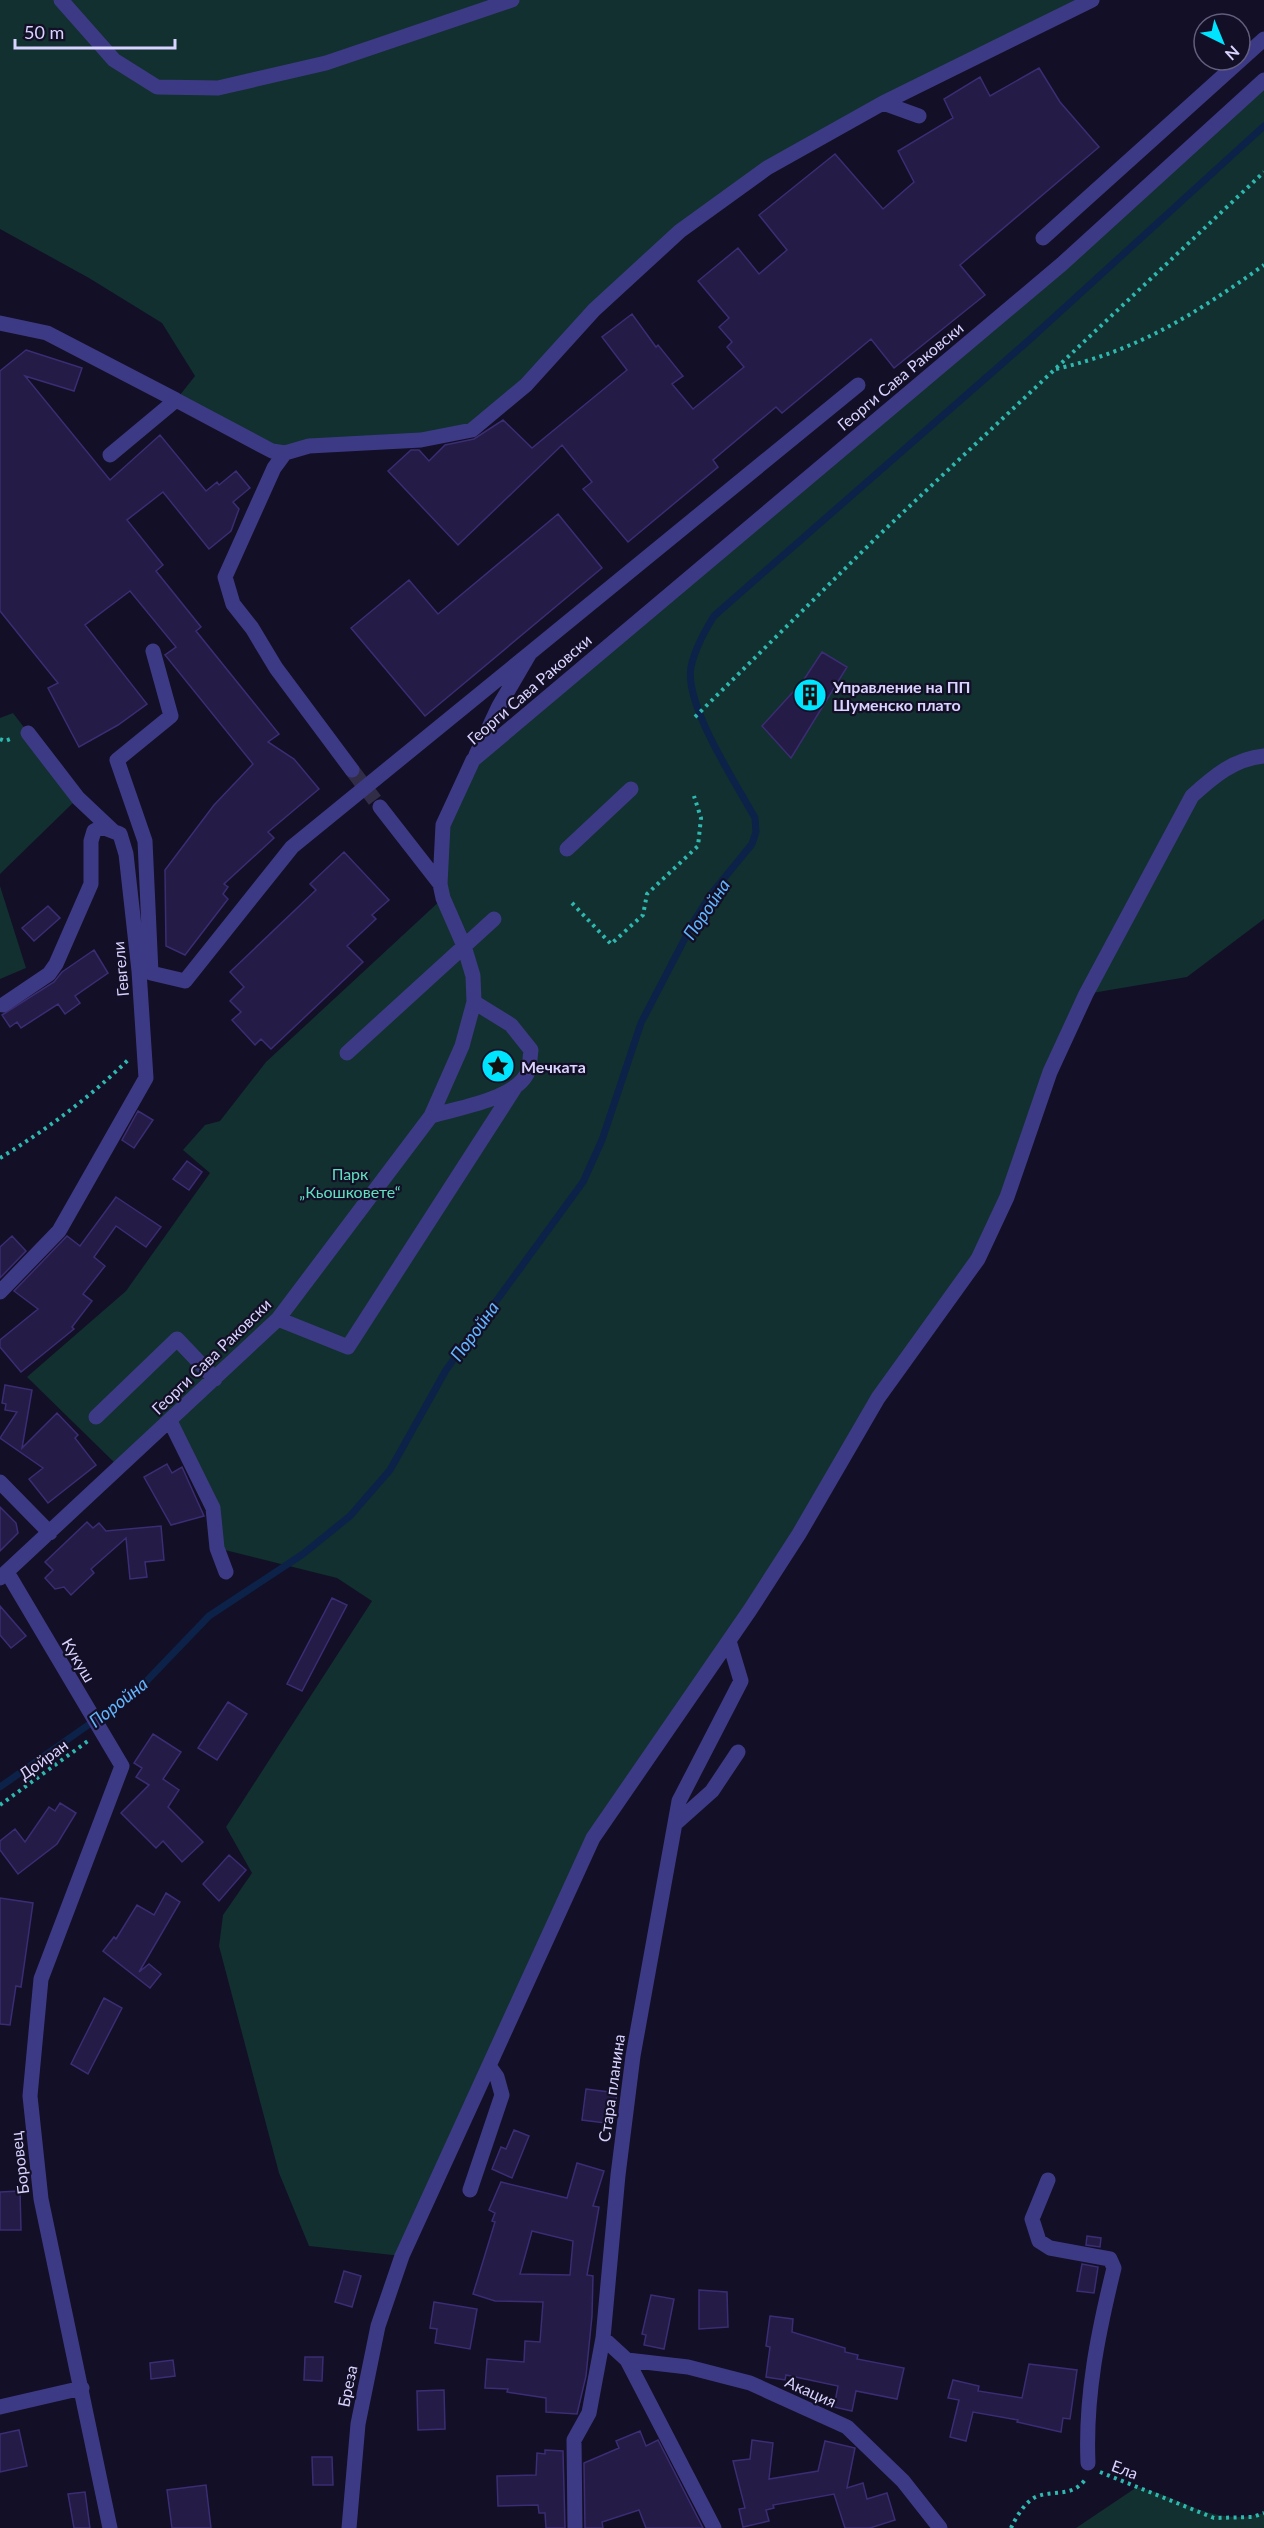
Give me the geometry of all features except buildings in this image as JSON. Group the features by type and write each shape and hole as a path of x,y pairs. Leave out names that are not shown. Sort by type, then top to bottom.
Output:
{"street":[{"path":"61,0 114,60 157,87 218,88 326,63 512,0"},
{"path":"0,323 47,333 272,451 285,453 309,446 422,440 472,430 526,385 594,310 680,231 767,168 883,103 1092,0"},
{"path":"1043,238 1264,39"},
{"name":"Георги Сава Раковски","path":"3,1575 278,1318 431,1116 462,1046 474,1002 473,976 464,946 443,898 440,884 443,825 473,760 1062,264 1264,80"},
{"path":"883,103 919,117"},
{"path":"153,651 171,716 117,760 145,841 151,973 185,981 292,848 858,385"},
{"path":"110,455 176,400"},
{"path":"285,453 274,468 225,577 233,604 252,628 276,668 352,770"},
{"path":"473,760 499,706 530,653"},
{"path":"28,733 78,798 113,831"},
{"name":"Бреза","path":"349,2528 358,2424 378,2326 402,2256 593,1838 729,1641 799,1534 878,1398 978,1259 1007,1197 1050,1072 1086,994 1192,796 1218,772 1249,758 1264,756"},
{"path":"567,849 631,789"},
{"path":"380,807 440,884"},
{"path":"3,1005 49,974 56,964 91,884 90,841 94,831 102,827 113,831"},
{"name":"Гевгели","path":"0,1292 58,1231 146,1078 139,971 126,854 120,834 113,831"},
{"path":"347,1053 494,919"},
{"path":"278,1318 348,1347 516,1086 528,1071 531,1050 511,1025 474,1002"},
{"path":"431,1116 499,1096 516,1086"},
{"path":"96,1417 177,1339 215,1378"},
{"path":"170,1421 213,1508 217,1548 226,1572"},
{"path":"0,1482 50,1533"},
{"name":"Кукуш","path":"3,1575 122,1766"},
{"name":"Стара планина","path":"603,2338 618,2175 633,2056 679,1801 741,1681 729,1641"},
{"path":"675,1824 712,1791 738,1752"},
{"name":"Боровец","path":"110,2528 42,2199 30,2096 41,1979 122,1766"},
{"path":"470,2190 502,2095 497,2077 489,2066"},
{"path":"1048,2180 1032,2219 1039,2241 1050,2248 1110,2259 1114,2268 1097,2335 1086,2421 1088,2463"},
{"path":"603,2338 627,2360 714,2528"},
{"path":"575,2528 574,2440 588,2413 603,2338"},
{"name":"Акация","path":"627,2360 688,2367 750,2383 847,2427 903,2481 940,2528"},
{"path":"0,2407 82,2388"}],"path":[{"path":"695,717 878,536 1264,172"},
{"path":"1055,369 1098,359 1145,341 1214,301 1264,265"},
{"path":"572,903 611,944 618,939 643,915 647,894 698,846 701,818 694,796"},
{"path":"0,1158 38,1134 100,1087 144,1044"},
{"name":"Дойран","path":"0,1805 101,1732"},
{"name":"Ела","path":"1088,2463 1099,2472 1214,2518 1253,2517 1264,2513"},
{"name":"Ела","path":"1011,2528 1027,2503 1038,2496 1063,2494 1078,2489 1088,2476 1088,2463"}],"green space":[{"path":"0,0 1092,0 883,103 680,231 472,430 285,453 176,400 195,376 162,323 89,278 0,229"},
{"name":"Парк „Кьошковете“","path":"1264,81 1264,919 1187,977 1086,994 978,1259 878,1398 799,1534 593,1838 402,2256 309,2246 279,2173 219,1946 223,1915 252,1873 226,1827 372,1601 337,1578 217,1548 213,1508 170,1421 120,1468 27,1377 126,1291 210,1173 183,1150 205,1125 220,1121 266,1062 443,898 443,825 473,760"},
{"path":"13,713 78,798 0,874 0,718"},
{"path":"0,886 26,968 0,979"},
{"path":"1137,2487 1214,2514 1246,2517 1264,2513 1264,2528 1076,2528"}],"waterway":[{"name":"Поройна","path":"0,1787 138,1690 209,1616 303,1554 350,1516 390,1470 446,1370 583,1182 602,1140 641,1023 694,921 712,893 752,844 756,832 755,818 713,744 695,702 691,683 691,667 695,653 714,616 1028,341 1264,126"}],"tunnel":[{"path":"352,770 380,807"}],"place":[{"name":"Управление на ПП Шуменско плато","path":"810,695"},
{"name":"Мечката","path":"498,1066"}]}
